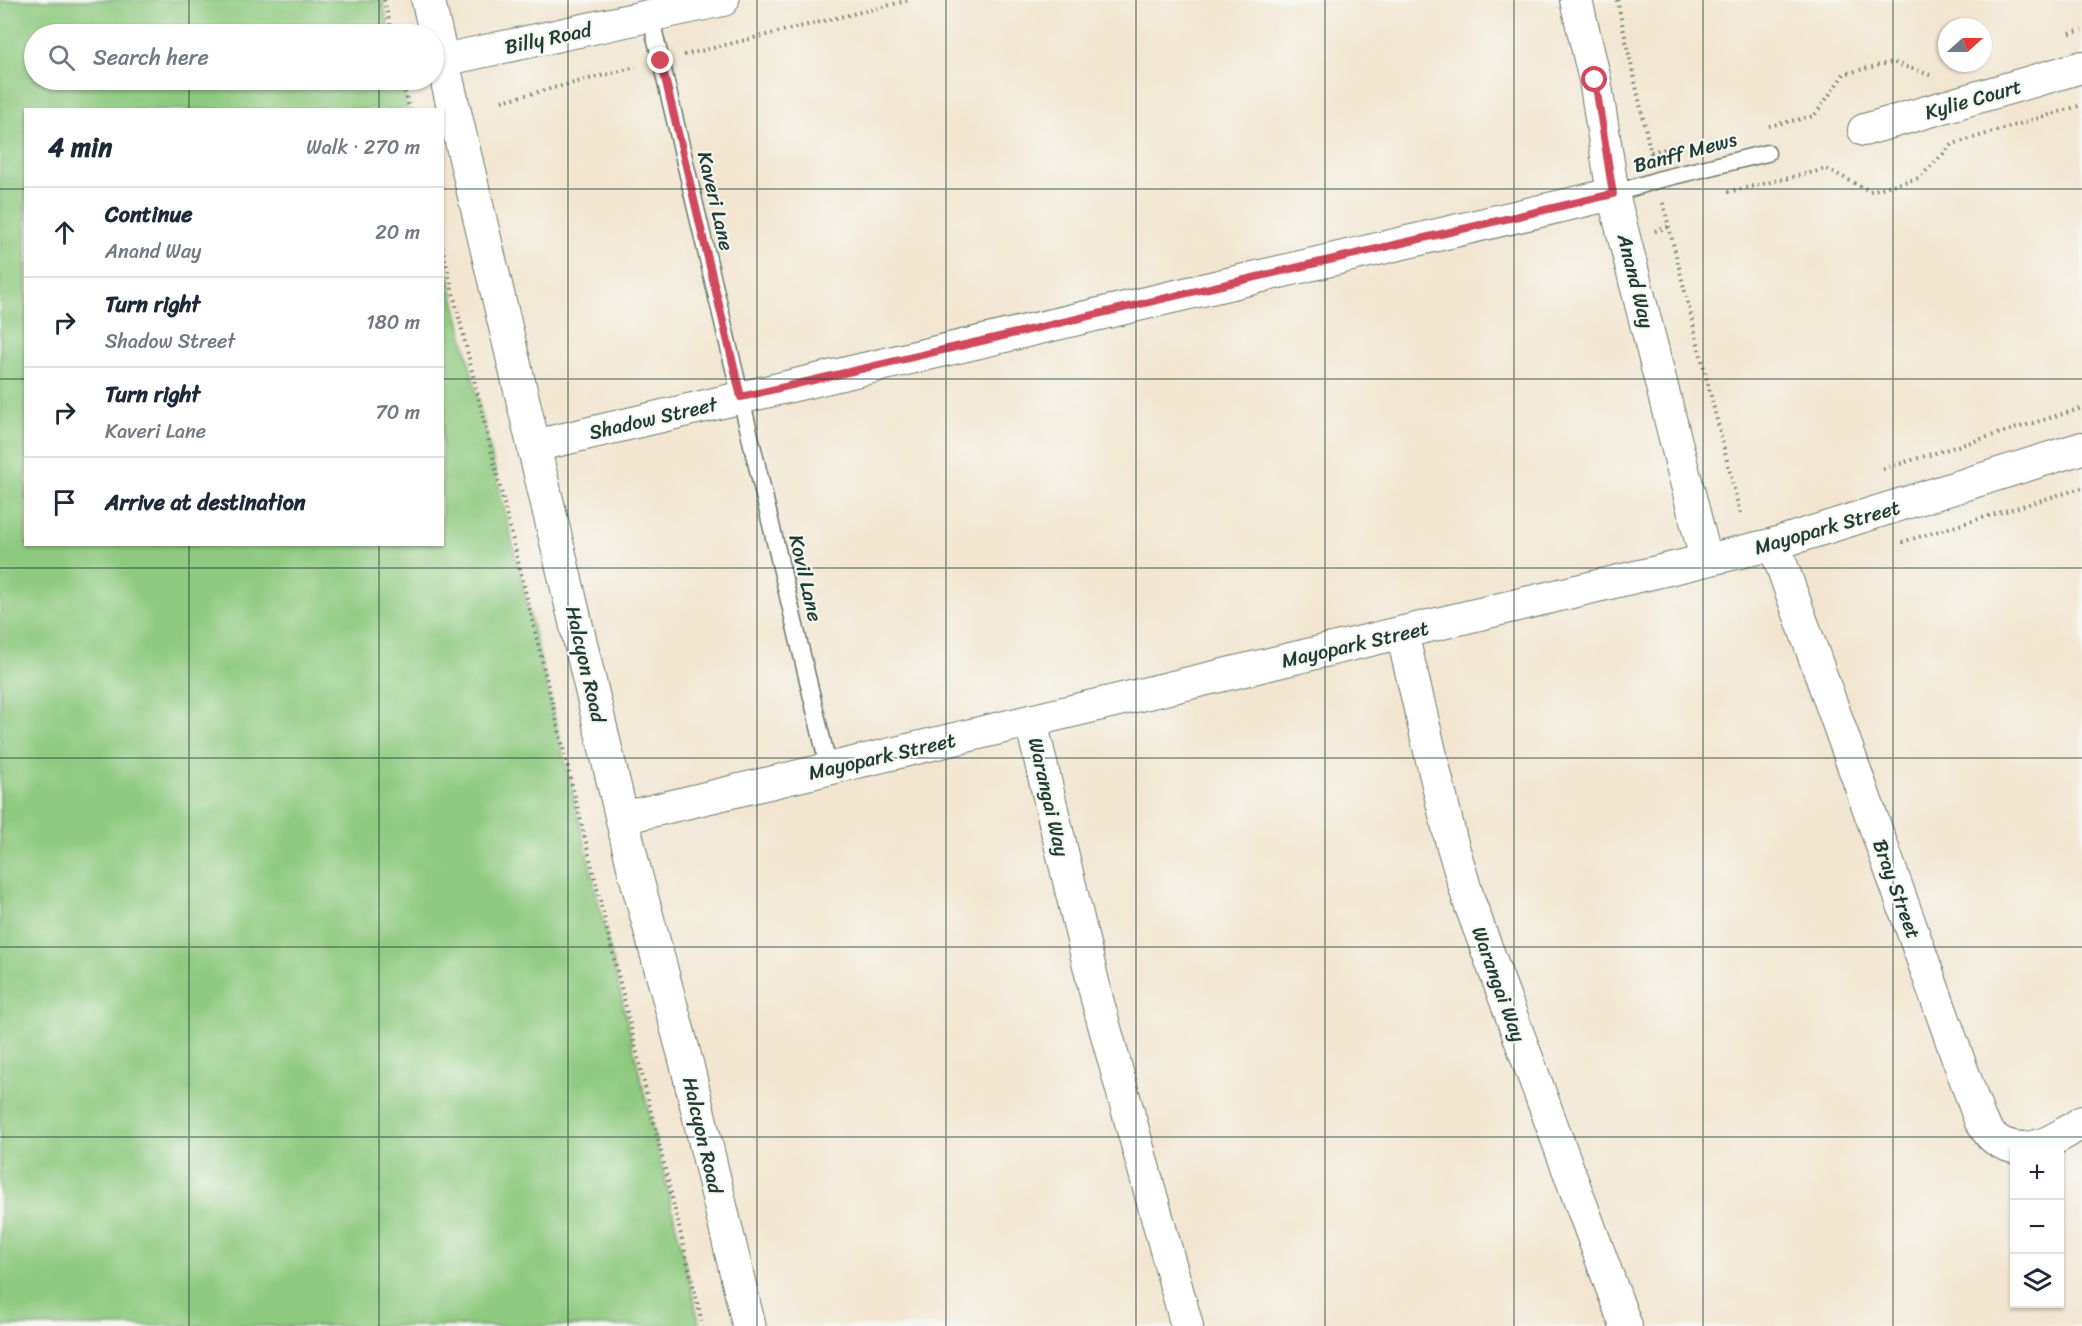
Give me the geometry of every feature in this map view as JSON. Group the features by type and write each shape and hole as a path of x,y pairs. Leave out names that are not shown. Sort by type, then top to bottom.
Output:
{"street":[{"name":"Halcyon Road","path":"428,0 434,24"},
{"name":"Billy Road","path":"444,60 723,0"},
{"name":"Anand Way","path":"1576,0 1595,80 1613,194 1706,560"},
{"name":"Halcyon Road","path":"444,64 622,818 687,1065 749,1326"},
{"name":"Kylie Court","path":"1863,130 2082,67"},
{"name":"Shadow Street","path":"534,446 1613,194"},
{"name":"Mayopark Street","path":"622,818 1774,544 2082,448"},
{"name":"Bray Street","path":"1774,544 1980,1120 1993,1138 2014,1149 2038,1146 2063,1135 2082,1122"},
{"name":"Warangai Way","path":"1402,633 1451,840 1469,901 1626,1326"},
{"name":"Warangai Way","path":"1031,721 1097,999 1187,1326"}],"lane":[{"name":"Kaveri Lane","path":"650,15 741,397"},
{"name":"Banff Mews","path":"1613,194 1657,180 1767,153"},
{"name":"Kovil Lane","path":"741,397 829,769"}],"path":[{"path":"384,0 390,24"},
{"path":"501,101 910,0"},
{"path":"1617,0 1663,207 1740,513"},
{"path":"1767,126 1814,116 1844,74 1892,62 1933,76"},
{"path":"405,90 409,108"},
{"path":"1722,193 1827,169 1870,191 1919,178 1953,144 2082,105"},
{"path":"1651,152 1686,144"},
{"path":"1663,207 1675,204"},
{"path":"444,255 703,1326"},
{"path":"1883,469 2082,408"},
{"path":"1898,543 2082,488"}],"green space":[{"path":"0,0 382,0 388,24 24,24 24,90 403,90 408,108 24,108 24,546 444,546 444,257 700,1326 0,1326"}],"route":[{"path":"661,61 741,397 1613,194 1595,80"}]}
